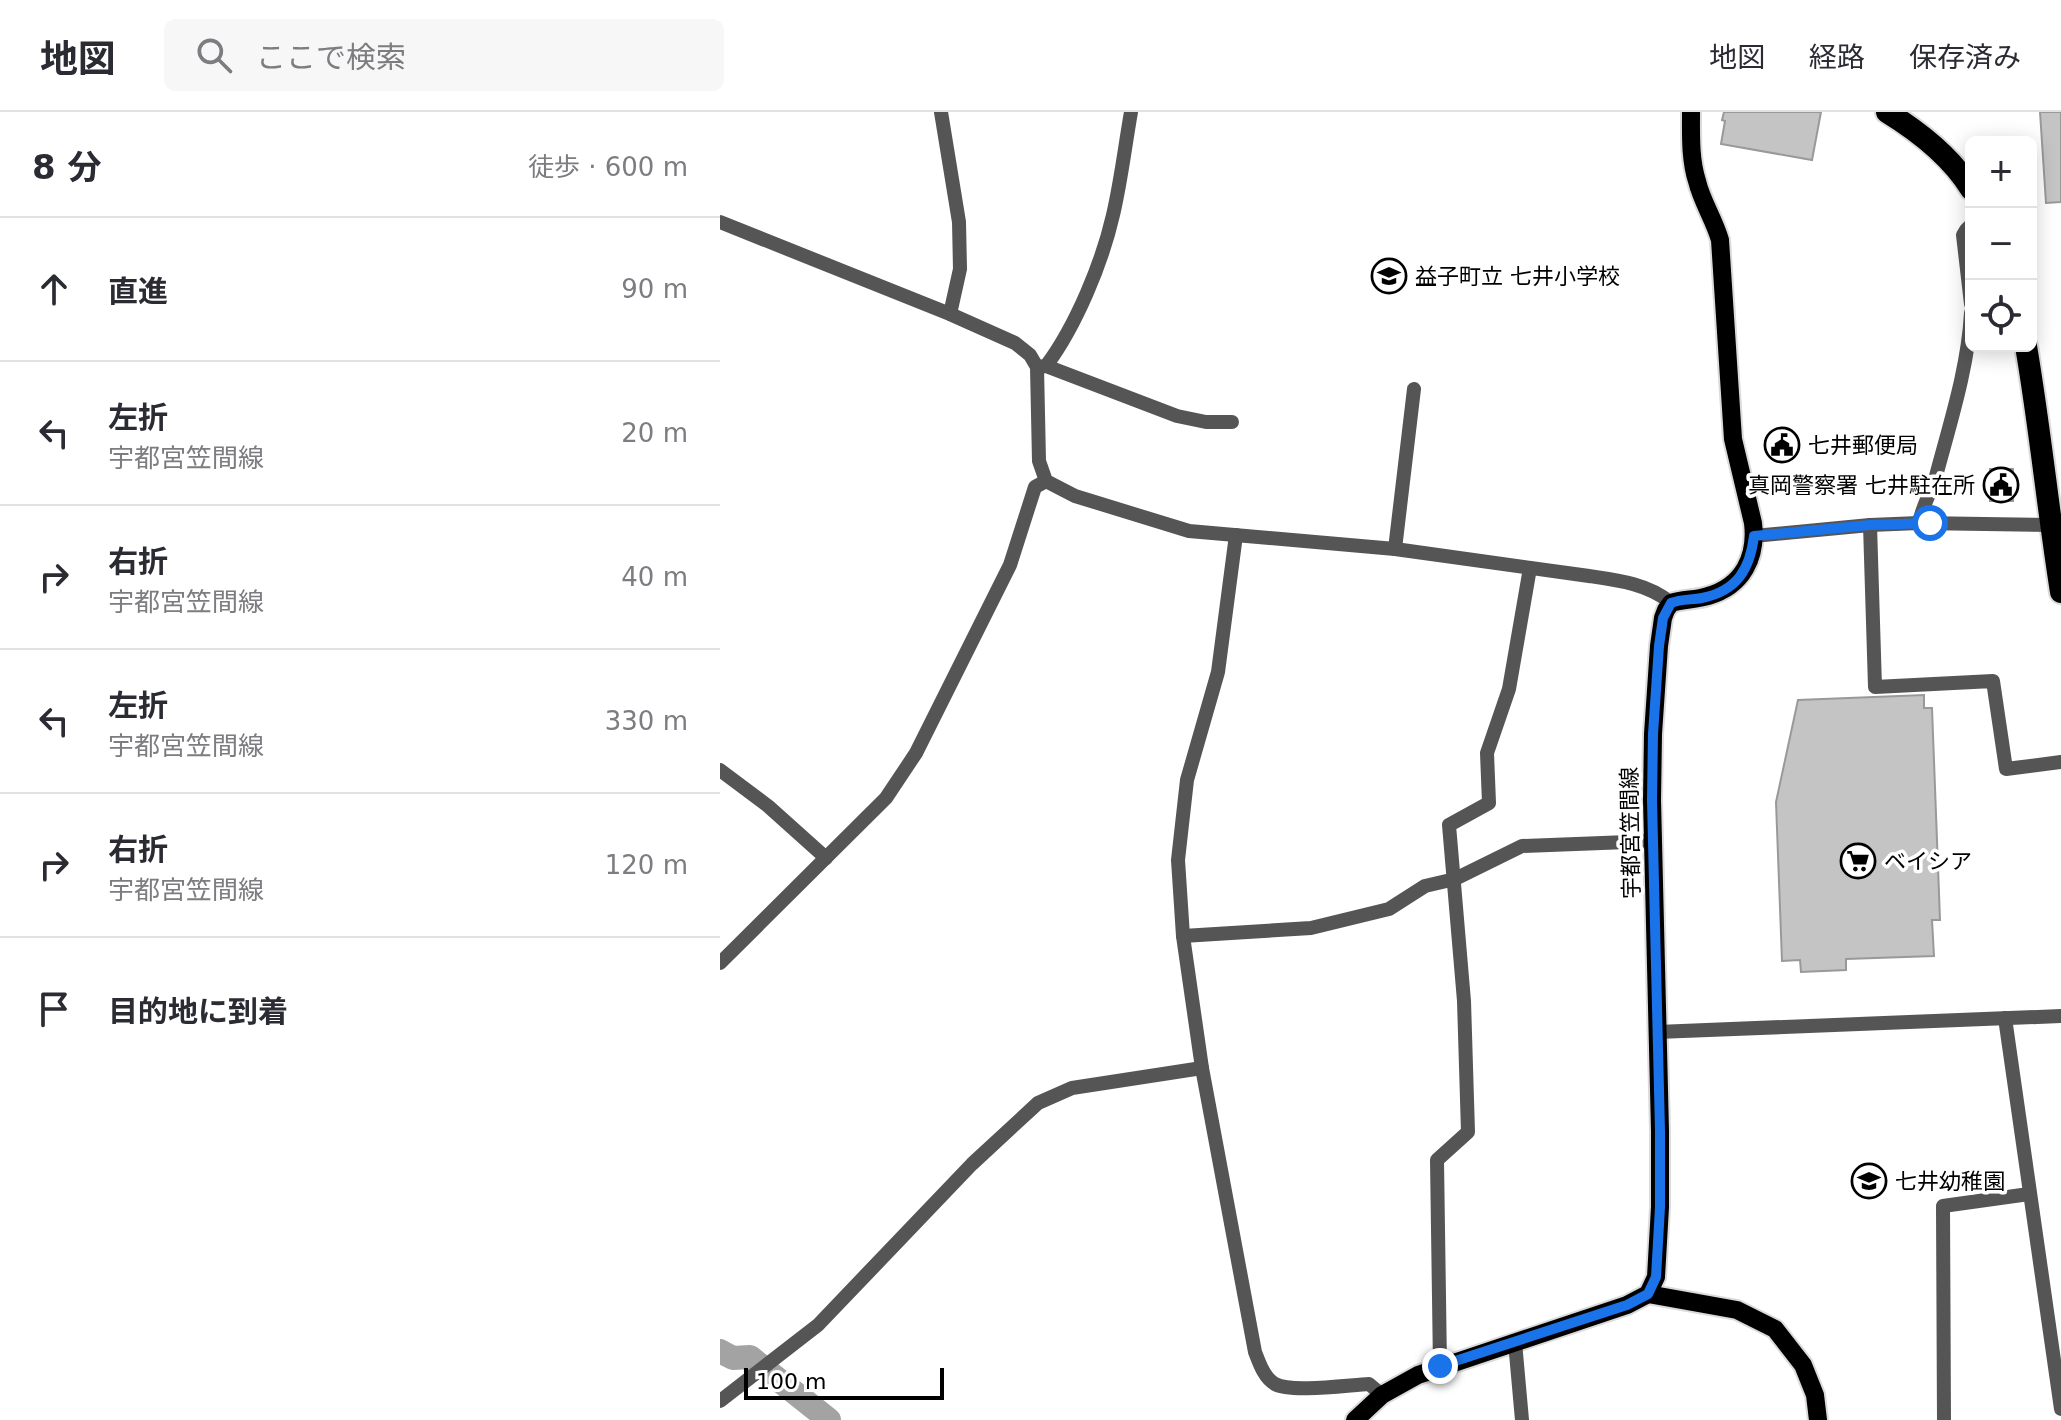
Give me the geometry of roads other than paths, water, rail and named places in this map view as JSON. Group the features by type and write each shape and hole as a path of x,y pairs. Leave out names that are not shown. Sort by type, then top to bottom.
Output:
{"highway":[{"path":"1887,112 1927,141 1965,179"},
{"path":"2027,352 2056,525 2061,592"}],"main road":[{"path":"1671,603 1711,596 1738,580 1752,553 1754,536 1733,439 1720,240 1697,182 1692,160 1691,112"},
{"name":"宇都宮笠間線","path":"1648,1294 1656,1277 1660,1207 1653,734 1659,646 1663,618 1671,603"},
{"path":"1355,1420 1382,1395 1440,1366 1627,1305 1648,1294 1737,1310 1775,1329 1803,1365 1815,1395 1818,1420"}],"street":[{"path":"941,112 959,222 960,269 950,314"},
{"path":"1131,112 1113,216 1093,278 1069,329 1042,366 1039,461 1046,481 1075,496 1189,531 1395,549 1589,576 1632,584 1671,603"},
{"path":"720,222 1015,343 1042,366 1177,416 1206,422 1232,422"},
{"path":"1965,232 1965,252"},
{"path":"1919,523 1935,480 1967,352"},
{"path":"1395,549 1414,389"},
{"path":"720,963 886,798 916,753 1010,565 1035,487 1046,481"},
{"path":"1754,536 1919,523 2056,525"},
{"path":"1870,525 1875,687 1993,681 2006,769 2061,762"},
{"path":"1236,535 1218,672 1187,780 1178,860 1183,936 1202,1068 1255,1352 1263,1371 1273,1384 1292,1388 1369,1384 1382,1395"},
{"path":"1440,1366 1437,1160 1468,1132 1464,1001 1449,825 1489,803 1487,753 1509,689 1530,568"},
{"path":"720,770 768,806 826,858"},
{"path":"1183,936 1311,928 1389,909 1425,886 1455,879 1522,846 1654,841"},
{"path":"1657,1032 2061,1016"},
{"path":"2005,1018 2061,1409"},
{"path":"720,1401 818,1325 972,1164 1038,1103 1072,1088 1202,1068"},
{"path":"1944,1420 1943,1206 2029,1194"},
{"path":"1515,1342 1522,1420"}],"waterway":[{"path":"720,1351 733,1358 750,1357 829,1420"}],"place":[{"name":"益子町立 七井小学校","path":"1389,276"},
{"name":"七井郵便局","path":"1782,445"},
{"name":"真岡警察署 七井駐在所","path":"2001,485"},
{"name":"ベイシア","path":"1858,861"},
{"name":"七井幼稚園","path":"1869,1181"}]}
